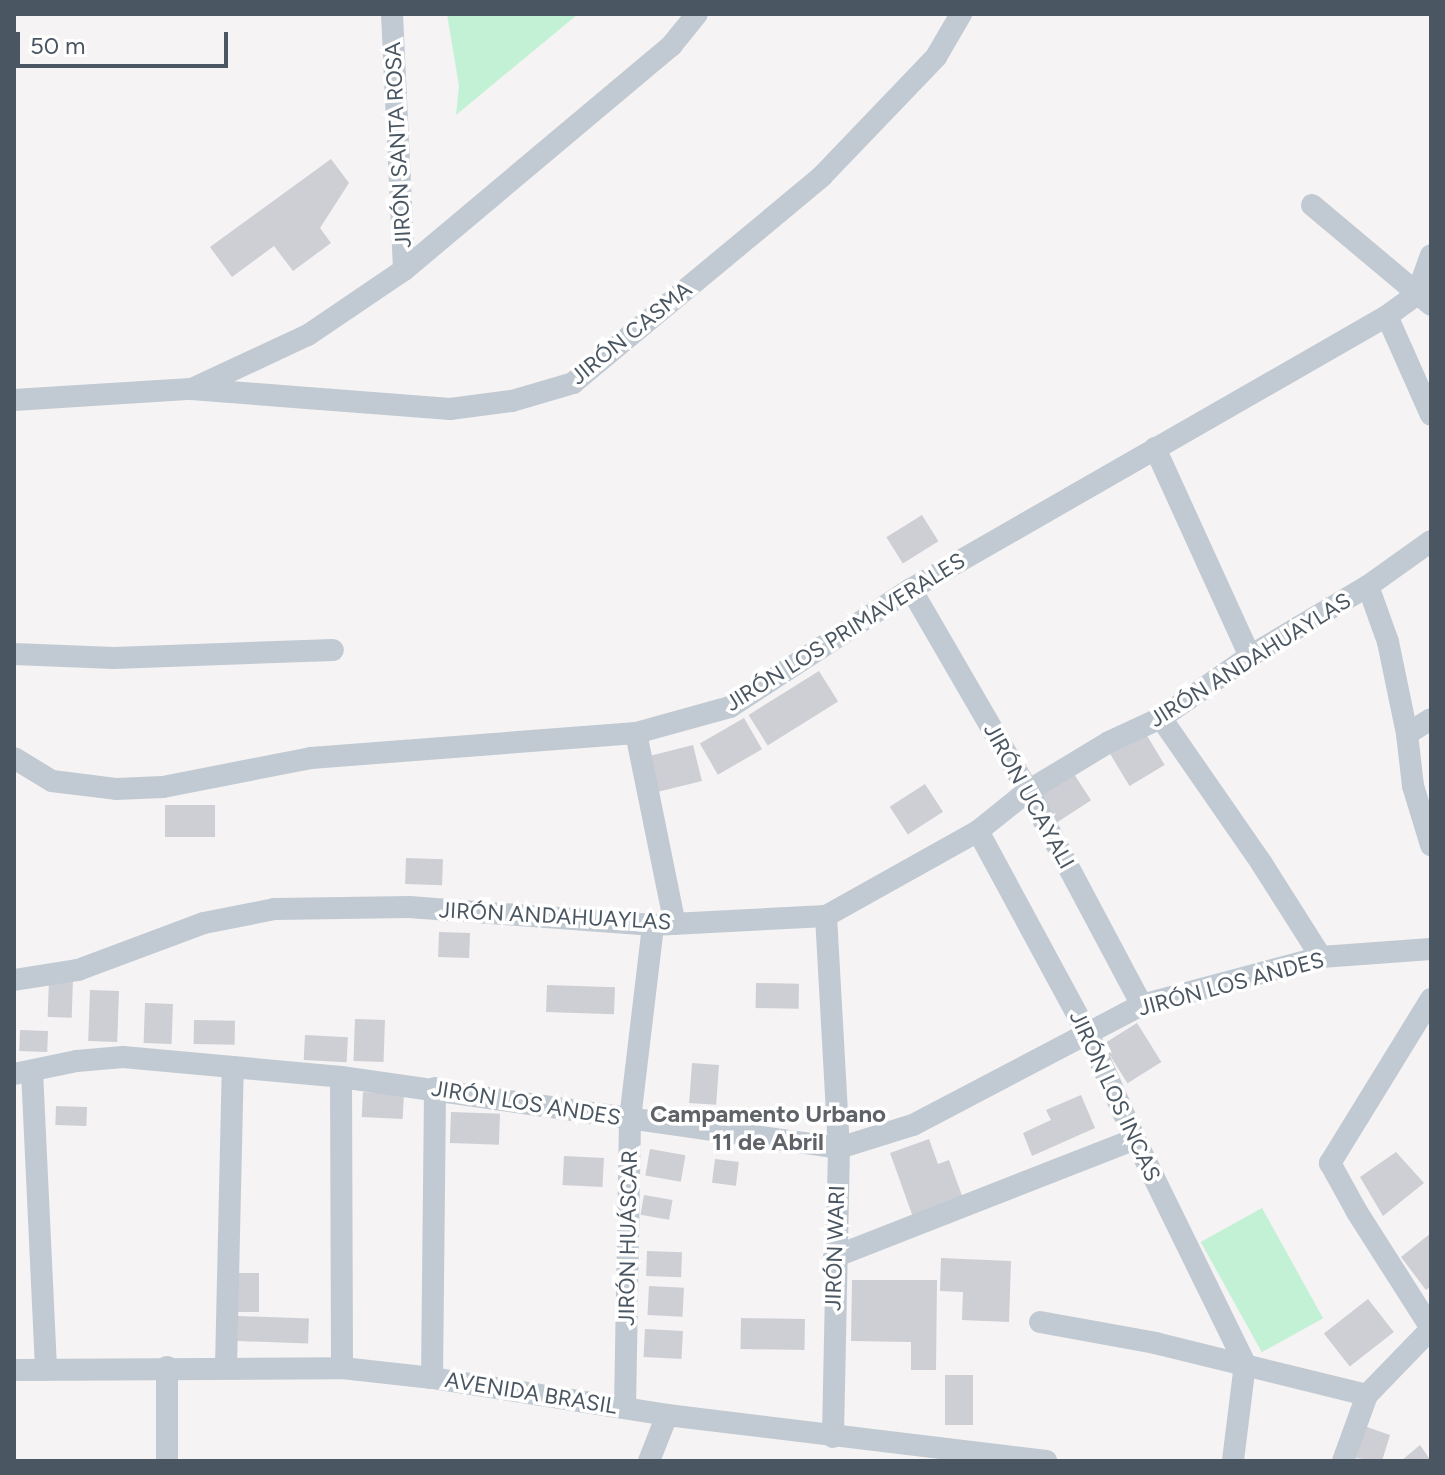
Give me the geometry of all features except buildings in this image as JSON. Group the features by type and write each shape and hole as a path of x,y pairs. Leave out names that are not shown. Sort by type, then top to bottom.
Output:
{"street":[{"name":"JIRÓN SANTA ROSA","path":"191,389 308,335 404,270 392,14"},
{"path":"404,270 671,46 697,14"},
{"name":"JIRÓN CASMA","path":"191,389 450,409 512,401 573,383 822,176 936,57 961,14"},
{"path":"1312,205 1426,299"},
{"path":"1426,299 1431,255"},
{"name":"JIRÓN LOS PRIMAVERALES","path":"14,758 52,781 131,788 163,787 311,758 636,733 730,707 911,589 1387,316 1426,299"},
{"path":"1387,316 1431,415"},
{"path":"14,400 191,389"},
{"path":"1155,448 1250,656"},
{"name":"JIRÓN ANDAHUAYLAS","path":"14,980 78,970 204,923 275,909 409,907 664,925 826,916 978,831 1028,791 1109,742 1161,718 1250,656 1368,586 1431,541"},
{"path":"1368,586 1388,642 1407,734 1413,786 1431,845"},
{"name":"JIRÓN UCAYALI","path":"911,589 1028,791 1142,1005"},
{"path":"14,654 114,658 333,650"},
{"path":"1161,718 1262,864 1321,957"},
{"path":"1407,734 1431,719"},
{"name":"JIRÓN HUÁSCAR","path":"625,1408 630,1119 664,925 636,733"},
{"name":"JIRÓN LOS INCAS","path":"978,831 1089,1036 1135,1139 1245,1364"},
{"name":"JIRÓN WARI","path":"826,916 839,1148 834,1257 833,1437"},
{"name":"JIRÓN LOS ANDES","path":"23,1072 77,1061 123,1057 341,1077 839,1148 913,1125 1089,1036 1142,1005 1321,957 1431,949"},
{"path":"1343,1461 1367,1395 1431,1328 1357,1212 1330,1163 1431,999"},
{"path":"226,1367 233,1067"},
{"path":"23,1072 46,1370"},
{"path":"341,1077 342,1368"},
{"path":"432,1378 435,1088"},
{"path":"834,1257 1135,1139"},
{"path":"1040,1322 1155,1343 1367,1395"},
{"path":"1233,1461 1245,1364"},
{"path":"167,1367 167,1461"},
{"name":"AVENIDA BRASIL","path":"14,1370 342,1368 432,1378 833,1437 1046,1461"},
{"path":"649,1461 667,1415"}],"green space":[{"path":"447,14 578,14 456,115 459,86"},
{"path":"1262,1208 1323,1318 1262,1352 1201,1242"}],"district":[{"name":"Campamento Urbano 11 de Abril","path":"768,1128"}]}
